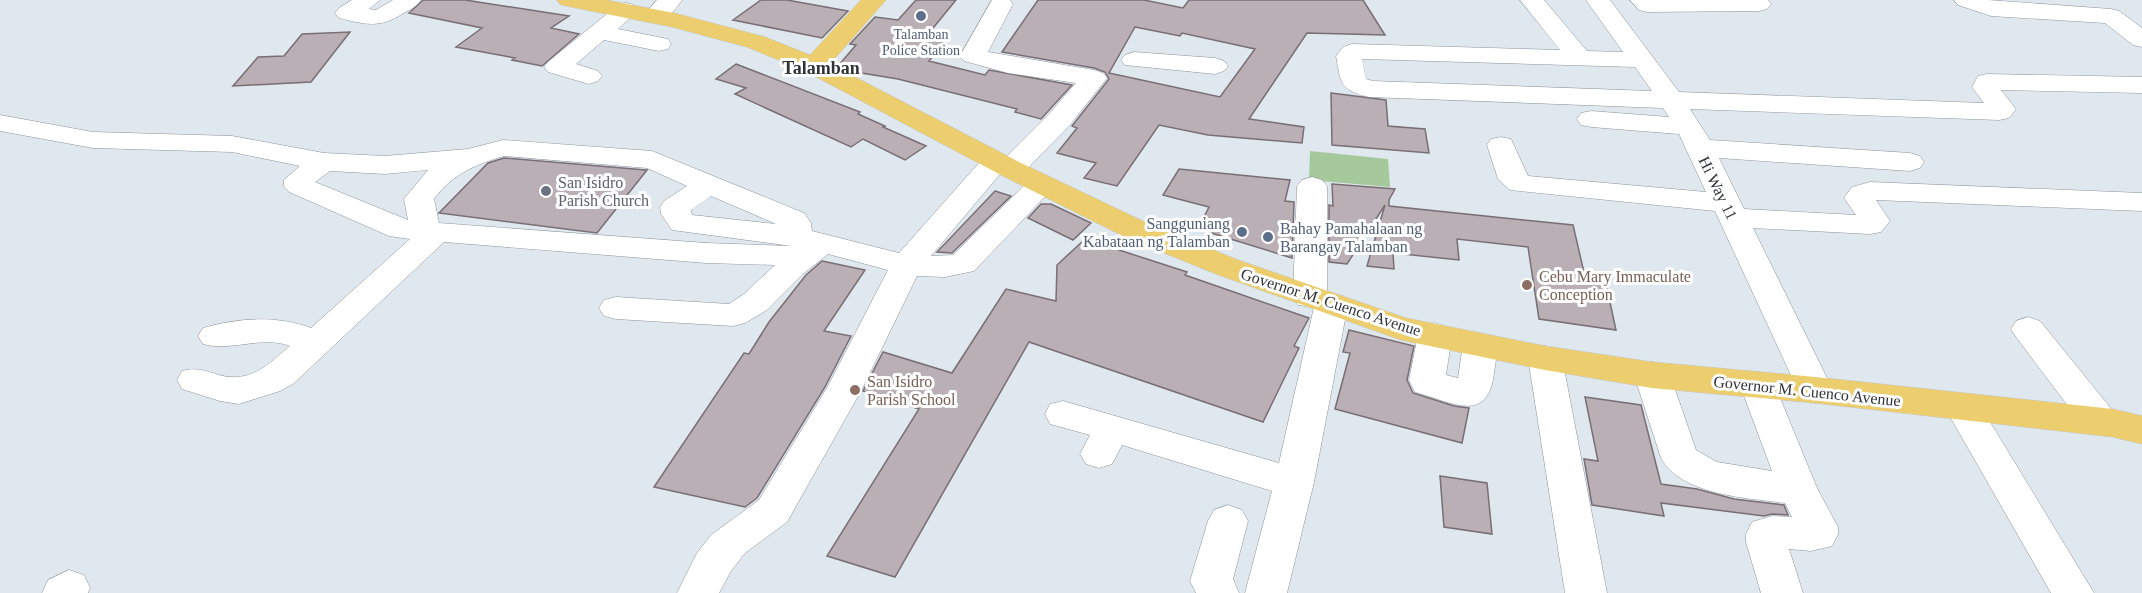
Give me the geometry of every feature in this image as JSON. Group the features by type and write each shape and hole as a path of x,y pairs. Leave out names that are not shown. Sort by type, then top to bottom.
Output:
{"main road":[{"name":"Governor M. Cuenco Avenue","path":"573,0 626,10 662,8 756,42 814,66 1003,165 1149,235 1321,301 1401,328 1545,358 1652,375 1815,390 2100,422 2142,430"},
{"path":"814,66 874,0"}],"street":[{"path":"368,0 347,13 380,18 409,0"},
{"path":"1642,0 1647,5 1759,4 1756,0"},
{"path":"1966,0 1991,9 2111,16 2142,40"},
{"path":"1001,4 973,56 1008,65 1094,78 1115,76 1134,60 1149,35"},
{"path":"1540,9 1588,13 1606,45"},
{"path":"1540,9 1579,57"},
{"path":"589,76 557,67 626,10"},
{"name":"Hi Way 11","path":"1588,13 1644,60 1673,102 1694,137 1815,390"},
{"path":"599,32 659,44"},
{"path":"1644,60 1360,51 1352,52 1349,56 1354,83 1369,89 1673,102 2000,112 2001,104 1986,87 1987,82 2142,85"},
{"path":"1134,60 1215,66"},
{"path":"698,593 715,559 732,540 757,525 773,511 843,390 907,264 1003,165 1059,120 1094,78"},
{"path":"1499,112 1910,162"},
{"path":"0,123 93,140 232,144 324,162 385,165 469,157 503,148 652,160 793,220 809,246"},
{"path":"1501,145 1513,179 1520,184 1870,225 1875,220 1859,198 1862,193 1869,191 2142,202"},
{"path":"430,233 419,199 434,178 469,157"},
{"path":"324,162 299,180 299,186 400,229 705,253 809,246"},
{"path":"708,185 675,207 675,214 683,223 907,264 952,268 963,264 1042,184"},
{"path":"1266,593 1294,482 1321,301 1312,186"},
{"path":"195,380 221,389 242,392 262,386 280,375 430,233"},
{"path":"615,308 733,315 759,301 809,246"},
{"path":"2028,329 2100,422"},
{"path":"215,336 275,330 285,331 316,342"},
{"path":"1435,335 1428,383 1469,394 1474,390 1480,345"},
{"path":"1545,358 1587,593"},
{"path":"1652,375 1680,458 1689,467 1704,475 1798,489"},
{"path":"1758,385 1798,489 1818,526 1818,534 1809,536 1774,531 1766,534 1766,542 1782,593"},
{"path":"1963,408 2073,593"},
{"path":"1063,414 1106,441 1294,482"},
{"path":"1218,593 1211,581 1228,521"}],"green space":[{"path":"1310,151 1388,159 1390,187 1309,180"}],"building":[{"path":"423,0 465,0 569,16 551,28 579,34 542,66 512,60 515,58 456,47 482,28 409,13"},
{"path":"761,0 787,0 848,11 822,38 733,20"},
{"path":"916,0 956,0 924,39 944,42 929,61 985,75 989,70 1072,85 1041,119 1015,112 1017,109 898,79 849,71 838,66 856,45 850,44 875,17 898,20"},
{"path":"1038,0 1144,0 1183,8 1189,0 1363,0 1385,35 1307,33 1249,119 1304,127 1302,143 1208,135 1159,125 1117,186 1084,178 1096,163 1057,153 1077,128 1072,126 1109,79 1105,72 1094,68 1002,52","holes":["1135,27 1180,36 1182,33 1255,49 1220,97 1109,73"]},
{"path":"350,32 311,82 233,86 258,57 284,56 302,34"},
{"path":"736,64 860,112 858,114 926,146 905,160 863,139 851,147 735,94 746,88 716,79"},
{"path":"1331,93 1386,100 1388,126 1425,129 1429,153 1332,145"},
{"name":"San Isidro Parish Church","path":"504,158 647,170 597,233 439,213 488,163"},
{"path":"1179,169 1290,180 1285,201 1294,202 1292,258 1198,229 1209,207 1163,195"},
{"path":"1332,184 1395,189 1389,200 1389,206 1573,225 1586,281 1606,284 1616,330 1539,319 1528,247 1457,239 1459,260 1393,253 1394,269 1367,266 1385,205 1347,264 1329,262 1329,205 1333,206"},
{"path":"995,191 1011,196 952,253 937,252"},
{"path":"1041,204 1051,204 1091,223 1073,240 1028,218"},
{"path":"1085,239 1187,272 1185,275 1309,318 1294,346 1299,348 1263,422 1029,342 895,577 827,556 919,409 863,391 883,352 952,373 1006,289 1056,301 1057,265"},
{"path":"822,261 865,270 824,331 851,336 825,387 757,498 745,507 654,487 744,353 749,354 769,322 806,275"},
{"path":"1349,330 1414,346 1407,380 1413,393 1454,406 1469,408 1462,443 1335,409 1350,353 1343,352"},
{"path":"1585,397 1641,405 1661,484 1697,489 1734,499 1784,505 1788,515 1764,516 1661,503 1664,516 1592,505 1584,459 1598,461"},
{"path":"1440,476 1487,483 1492,534 1444,527"}],"place":[{"name":"Talamban Police Station","path":"921,16"},
{"name":"San Isidro Parish Church","path":"546,191"},
{"name":"Sangguniang Kabataan ng Talamban","path":"1242,232"},
{"name":"Bahay Pamahalaan ng Barangay Talamban","path":"1268,237"},
{"name":"Cebu Mary Immaculate Conception","path":"1527,285"},
{"name":"San Isidro Parish School","path":"855,390"}],"district":[{"name":"Talamban","path":"821,68"}]}
